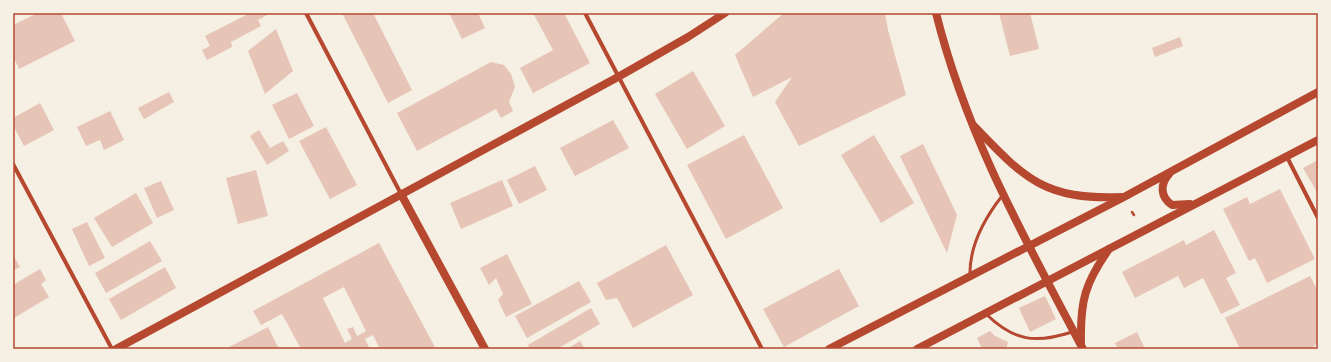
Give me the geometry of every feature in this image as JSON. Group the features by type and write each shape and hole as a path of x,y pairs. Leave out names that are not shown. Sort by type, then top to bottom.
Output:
{"main road":[{"path":"116,349 618,77 688,37 725,13"},
{"path":"936,13 955,82 969,122 1002,196 1082,347"},
{"path":"829,349 1124,197 1318,92"},
{"path":"969,122 1006,160 1046,187 1078,197 1124,197"},
{"path":"916,349 1046,280 1318,140"},
{"path":"1172,170 1165,178 1162,188 1163,194 1169,202 1179,206 1204,200"},
{"path":"402,194 485,349"},
{"path":"1082,347 1080,317 1085,292 1096,268 1110,247"}],"street":[{"path":"306,13 402,194"},
{"path":"585,13 762,349"},
{"path":"1287,157 1318,218"},
{"path":"13,164 112,349"}],"lane":[{"path":"970,277 972,253 980,229 1002,196"},
{"path":"985,313 1008,332 1025,338 1052,338 1074,331"}],"building":[{"path":"38,13 61,13 75,41 19,69 15,60 13,60 13,25"},
{"path":"250,13 269,14 258,20 261,26 231,42 232,47 207,60 202,50 210,46 205,36"},
{"path":"342,13 373,13 412,90 388,103"},
{"path":"449,13 478,13 485,28 462,39"},
{"path":"533,13 564,13 590,63 533,93 520,68 553,50"},
{"path":"784,13 885,13 888,30 906,95 799,146 775,102 792,77 753,97 735,55"},
{"path":"999,13 1030,13 1039,49 1010,56"},
{"path":"276,29 293,71 265,94 248,51"},
{"path":"1180,37 1183,46 1155,57 1152,48"},
{"path":"491,62 504,65 511,74 515,87 509,102 513,111 501,118 496,109 417,151 397,113"},
{"path":"693,71 725,126 687,149 655,94"},
{"path":"169,92 174,102 144,119 138,108"},
{"path":"297,93 314,126 289,139 272,105"},
{"path":"40,103 54,130 24,146 13,125 13,118"},
{"path":"110,111 124,140 104,150 100,140 86,146 77,127"},
{"path":"613,120 629,148 575,176 560,148"},
{"path":"326,127 357,185 330,199 299,141"},
{"path":"259,130 270,148 283,141 289,151 267,165 250,136"},
{"path":"744,135 783,208 726,239 687,165"},
{"path":"874,135 914,203 881,223 841,155"},
{"path":"923,144 957,215 947,253 900,156"},
{"path":"1318,160 1318,194 1303,168"},
{"path":"535,166 547,190 519,204 507,180"},
{"path":"256,170 268,216 238,224 226,178"},
{"path":"502,180 513,206 461,229 450,203"},
{"path":"161,181 174,210 157,218 144,188"},
{"path":"1280,189 1315,259 1267,283 1255,258 1249,261 1223,209 1247,197 1250,204"},
{"path":"136,193 153,223 112,247 94,218"},
{"path":"87,222 105,258 89,266 72,229"},
{"path":"1214,230 1236,273 1226,278 1240,305 1221,314 1203,278 1184,288 1178,276 1135,298 1122,272 1184,240 1186,245"},
{"path":"150,241 162,261 106,293 95,273"},
{"path":"379,243 436,349 380,349 373,335 365,339 370,349 301,349 282,314 261,325 253,311","holes":["344,287 366,331 357,336 353,327 347,329 352,339 345,343 323,298"]},
{"path":"666,245 693,295 633,328 617,298 606,300 597,283"},
{"path":"507,254 532,304 506,317 498,300 503,294 496,278 489,285 480,268"},
{"path":"13,255 20,267 13,271"},
{"path":"165,267 176,288 121,320 109,299"},
{"path":"40,269 46,280 41,284 49,297 14,318 13,285"},
{"path":"839,269 859,306 784,347 763,309"},
{"path":"1310,276 1318,291 1318,341 1312,349 1240,349 1225,318"},
{"path":"579,281 591,302 527,338 515,316"},
{"path":"1045,296 1056,319 1030,332 1019,308"},
{"path":"591,308 600,324 557,349 530,349 528,345"},
{"path":"268,327 279,349 230,349 229,347"},
{"path":"990,331 995,336 1008,342 1006,349 982,349 977,338"},
{"path":"1137,332 1145,349 1118,349 1115,343"},
{"path":"580,341 585,349 567,349"}]}
